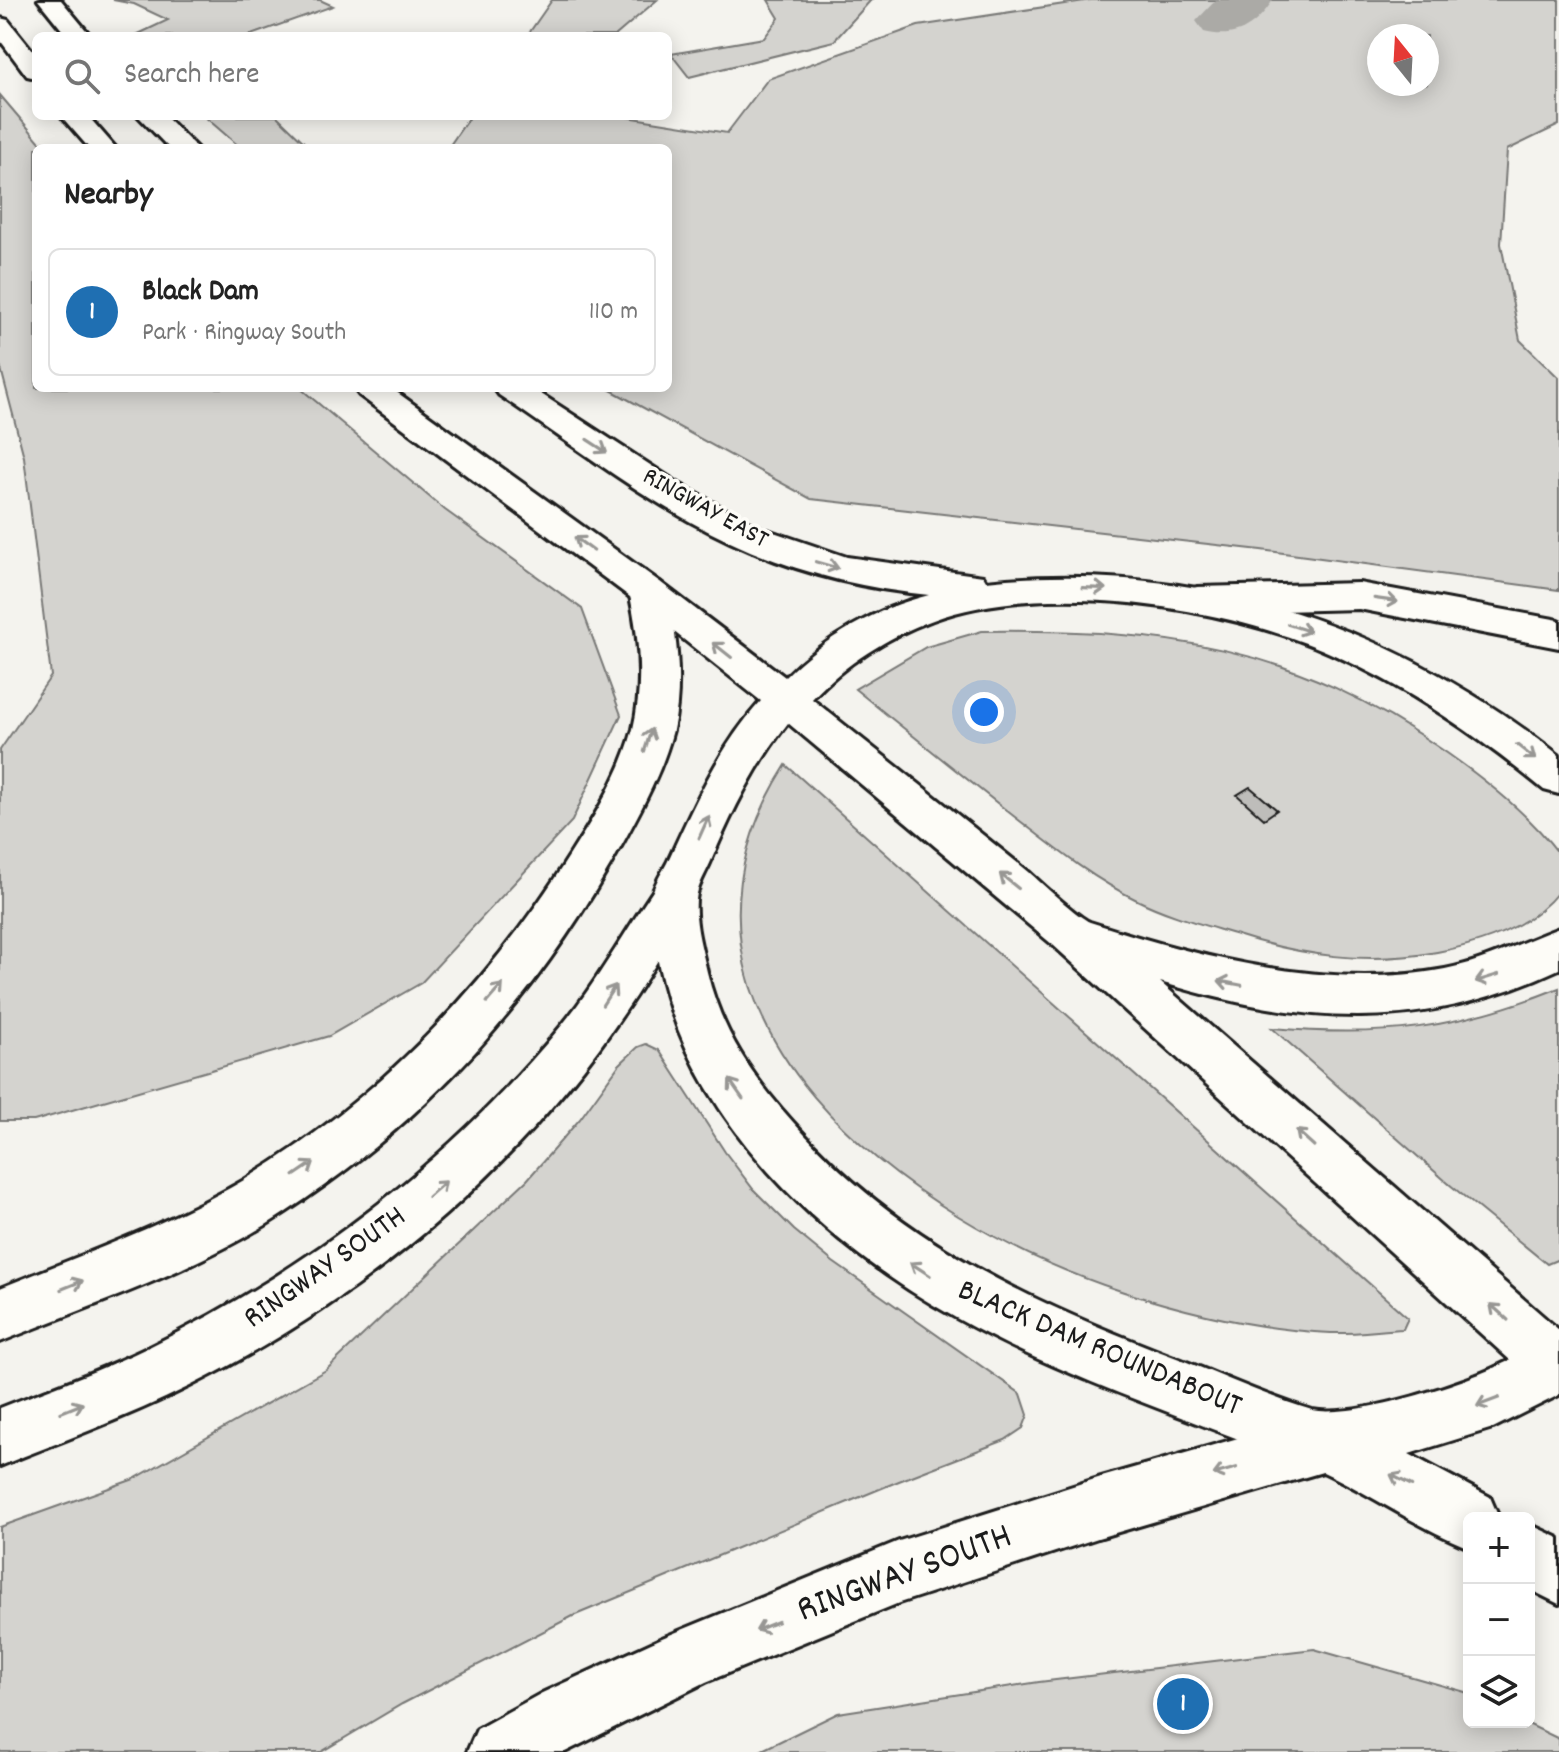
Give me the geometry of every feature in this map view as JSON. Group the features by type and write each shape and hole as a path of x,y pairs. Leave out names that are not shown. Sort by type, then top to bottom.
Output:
{"main road":[{"path":"49,0 76,32"},
{"path":"0,25 32,66"},
{"path":"78,120 99,144"},
{"path":"155,120 180,144"},
{"path":"375,392 647,591 784,698 1069,931 1558,1365 1491,1402 1389,1430 1326,1442"},
{"name":"RINGWAY EAST","path":"516,392 705,514 779,549 866,575 1016,587"},
{"path":"673,898 730,775 748,745 784,698 832,656 886,624 926,607 1016,587 1119,589 1197,600 1248,612 1336,640 1406,673 1494,727 1559,778"},
{"path":"0,1315 145,1256 264,1196 321,1158 367,1121 459,1035 551,922 618,812 641,761 654,723 660,646 647,591"},
{"path":"1197,600 1359,596 1559,634"},
{"name":"RINGWAY SOUTH","path":"0,1437 172,1366 282,1307 393,1227 488,1141 581,1038 673,898"},
{"name":"BLACK DAM ROUNDABOUT","path":"673,898 687,987 710,1047 728,1078 782,1149 858,1225 941,1282 1039,1331 1326,1442 1463,1515"},
{"path":"1069,931 1209,979 1331,997 1412,995 1454,988 1500,974 1559,948"},
{"name":"RINGWAY SOUTH","path":"500,1752 565,1716 684,1660 899,1572 1098,1508 1326,1442"},
{"path":"1535,1558 1559,1573"}],"shaded area":[{"path":"113,0 320,0 333,6 259,32 142,32 168,20 134,4"},
{"path":"552,0 657,0 620,32 530,32"},
{"path":"768,0 871,0 834,41 689,77 672,55 764,38 779,18"},
{"path":"1091,0 1559,0 1559,125 1507,150 1501,244 1520,340 1559,378 1559,590 1261,550 811,499 614,392 672,392 672,144 451,144 467,120 646,120 727,133 768,79 918,26"},
{"path":"0,95 42,144 32,144 32,392 305,392 445,510 582,609 621,715 572,821 421,983 329,1036 34,1121 0,1121 0,750 51,676 24,457 0,365"},
{"path":"209,120 281,120 306,144 236,144"},
{"path":"982,631 1048,631 1169,640 1225,650 1280,666 1335,688 1390,716 1447,753 1521,812 1559,854 1559,891 1534,915 1487,939 1437,952 1385,958 1334,956 1284,948 1148,905 1104,882 1056,849 855,689 926,647"},
{"path":"786,765 1408,1318 1403,1329 1340,1333 1279,1328 1174,1307 1124,1292 1041,1260 958,1216 881,1161 814,1097 766,1024 741,944 746,857"},
{"path":"1559,988 1559,1259 1547,1264 1449,1184 1272,1028 1349,1032 1418,1027 1487,1013"},
{"path":"646,1044 659,1050 725,1152 753,1189 794,1230 833,1262 1021,1394 1028,1415 1023,1428 1005,1440 573,1616 402,1704 321,1752 0,1752 0,1527 134,1479 326,1370 527,1180 580,1119 619,1065 638,1047"},
{"path":"1314,1649 1463,1691 1463,1728 1535,1727 1559,1739 1559,1752 758,1752 838,1713 1039,1682"}],"building":[{"path":"1250,787 1277,810 1264,819 1237,795"}],"waterway":[{"path":"1222,21 1248,0"}],"place":[{"name":"Black Dam","path":"1183,1704"}]}
